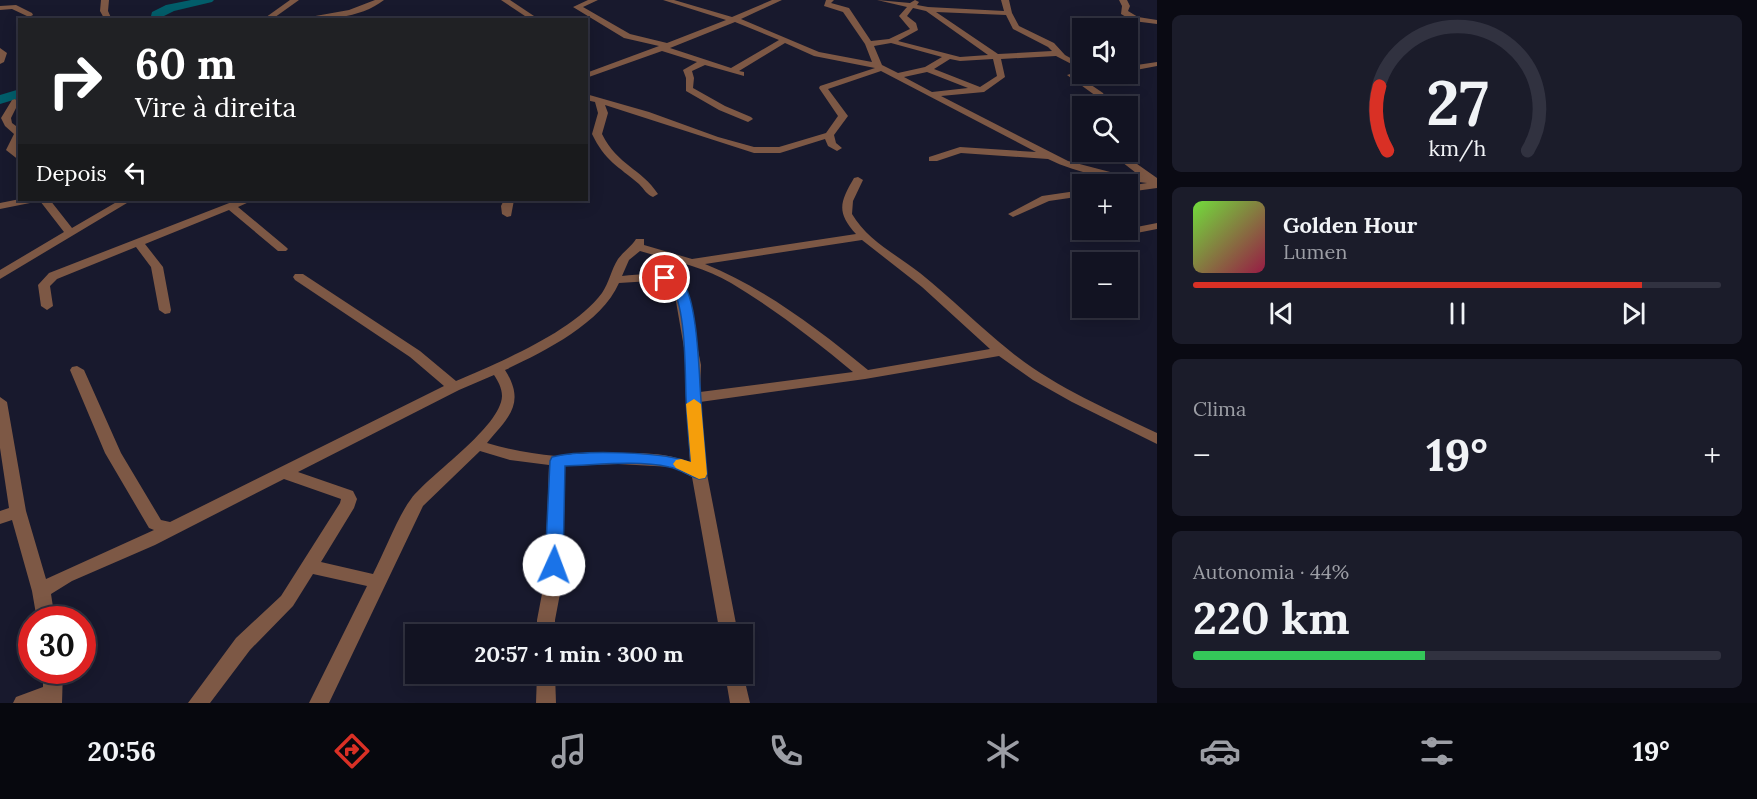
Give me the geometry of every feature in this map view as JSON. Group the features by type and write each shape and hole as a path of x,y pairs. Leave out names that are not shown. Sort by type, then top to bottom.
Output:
{"street":[{"path":"105,0 104,11 108,18"},
{"path":"268,18 295,0"},
{"path":"311,18 349,13 369,7 380,0"},
{"path":"505,0 534,18"},
{"path":"594,0 577,7 627,36 741,74"},
{"path":"670,0 734,20 817,54 880,67 1049,156 1088,170 1156,182"},
{"path":"588,75 734,20 778,0"},
{"path":"830,0 827,4 846,10 869,44 880,67"},
{"path":"881,0 928,9 1008,14"},
{"path":"869,44 891,41 914,30 913,25 903,18 909,6 920,0"},
{"path":"1005,0 1008,14 1016,27 1051,45 1072,62"},
{"path":"1123,0 1126,6 1124,12 1157,22"},
{"path":"0,8 13,7 29,15"},
{"path":"928,9 975,44 997,57 1001,77 981,90 932,94"},
{"path":"732,71 783,41"},
{"path":"891,41 949,56 971,59 1059,53"},
{"path":"0,50 3,53 0,62"},
{"path":"897,76 927,69 949,56"},
{"path":"705,62 687,70 690,78 689,89 722,108 748,119"},
{"path":"1138,67 1157,64"},
{"path":"588,98 646,114 723,142 754,150 780,150 829,135 843,116 823,88 830,84 870,74 880,67"},
{"path":"927,69 981,90"},
{"path":"1084,84 1100,96"},
{"path":"599,101 603,113 597,134 599,139 616,162 644,181 653,194"},
{"path":"15,105 6,118 8,124 18,132"},
{"path":"18,135 11,150 18,156"},
{"path":"829,135 831,144 837,148"},
{"path":"933,159 960,150 1049,156"},
{"path":"1128,162 1156,182"},
{"path":"858,180 846,205 847,213 865,236 928,286 1002,351 1029,370 1091,406 1157,439"},
{"path":"1138,186 1156,182"},
{"path":"1013,214 1047,198 1072,195"},
{"path":"0,206 29,201"},
{"path":"46,201 70,232"},
{"path":"0,275 125,201"},
{"path":"47,306 44,285 47,280 137,241 242,201"},
{"path":"507,214 508,201"},
{"path":"229,205 282,249"},
{"path":"1138,230 1157,226"},
{"path":"691,262 865,236"},
{"path":"137,241 157,267 165,310"},
{"path":"41,591 66,576 158,531 283,473 454,387 497,368 576,325 606,297 624,260 639,244 734,280 829,345 865,375"},
{"path":"299,278 415,354 454,387"},
{"path":"616,280 665,278 676,283 680,290 694,365 693,398 699,474 727,624"},
{"path":"693,398 865,375 1002,351"},
{"path":"318,703 422,497 477,445 504,414 509,397 506,382 497,368"},
{"path":"78,370 113,453 158,531"},
{"path":"0,402 4,439 18,511 44,606"},
{"path":"477,445 510,455 557,461 661,460 675,462 699,474"},
{"path":"546,624 554,578 557,461"},
{"path":"198,703 243,644 287,602 349,499 347,495 283,473"},
{"path":"0,518 18,511"},
{"path":"310,566 379,582"},
{"path":"546,684 546,703"},
{"path":"737,684 740,703"},
{"path":"23,703 53,698"}],"waterway":[{"path":"156,18 156,15 170,8 208,0"},
{"path":"0,100 18,94"}],"slow traffic":[{"path":"681,464 699,474 694,404"}],"route":[{"path":"554,565 557,461 661,460 675,462 699,474 693,398 694,365 687,319 680,290 676,283 665,278"}]}
